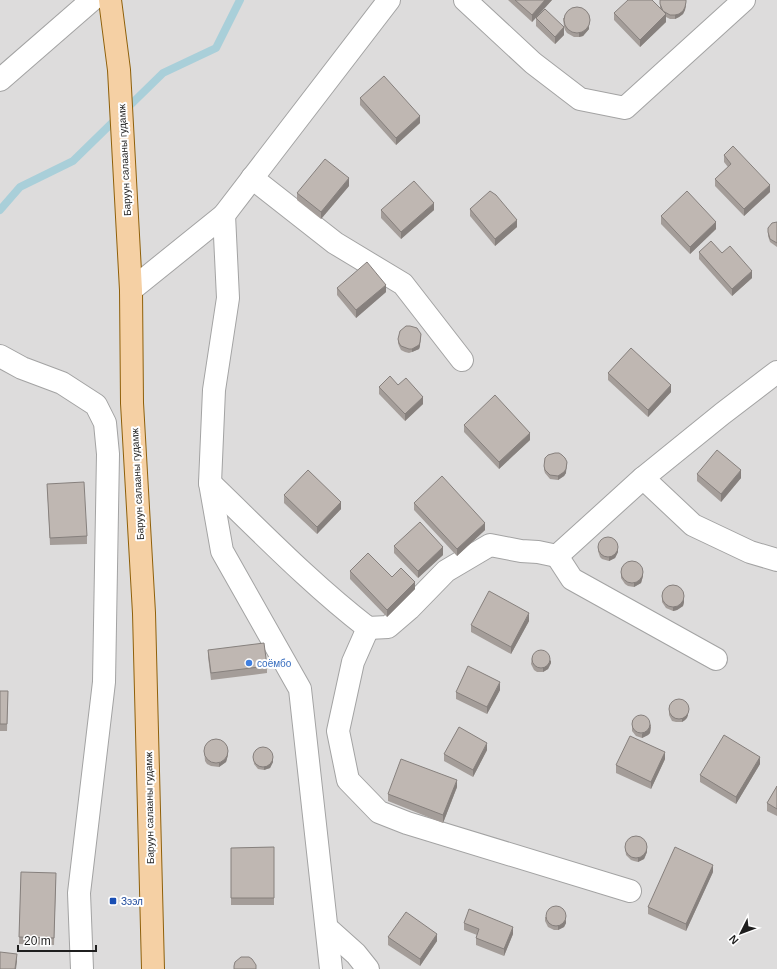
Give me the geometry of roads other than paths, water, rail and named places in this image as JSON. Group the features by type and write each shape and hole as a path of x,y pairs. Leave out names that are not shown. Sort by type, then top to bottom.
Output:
{"main road":[{"name":"Баруун салааны гудамж","path":"110,0 119,70 131,290 132,403 144,613 153,969"}],"street":[{"path":"0,80 92,0"},
{"path":"131,290 224,215 389,0"},
{"path":"465,0 533,63 580,99 625,108 744,0"},
{"path":"252,178 335,243 403,284 462,360"},
{"path":"224,215 228,298 214,390 210,483 222,551 300,689 331,969"},
{"path":"0,356 22,368 62,384 79,394 96,405 105,423 108,454 104,682 80,892 82,969"},
{"path":"557,556 643,478 777,372"},
{"path":"643,478 693,525 750,552 777,560"},
{"path":"210,483 319,588 368,628 388,627 409,609 446,571 490,545 557,556 572,579 716,659"},
{"path":"368,628 354,662 338,731 348,780 379,812 407,823 630,891"},
{"path":"327,928 356,954 368,969"}],"waterway":[{"path":"0,210 20,187 73,161 163,73 216,48 240,0"}],"place":[{"name":"соёмбо","path":"249,663"},
{"name":"Зээл","path":"113,901"}]}
